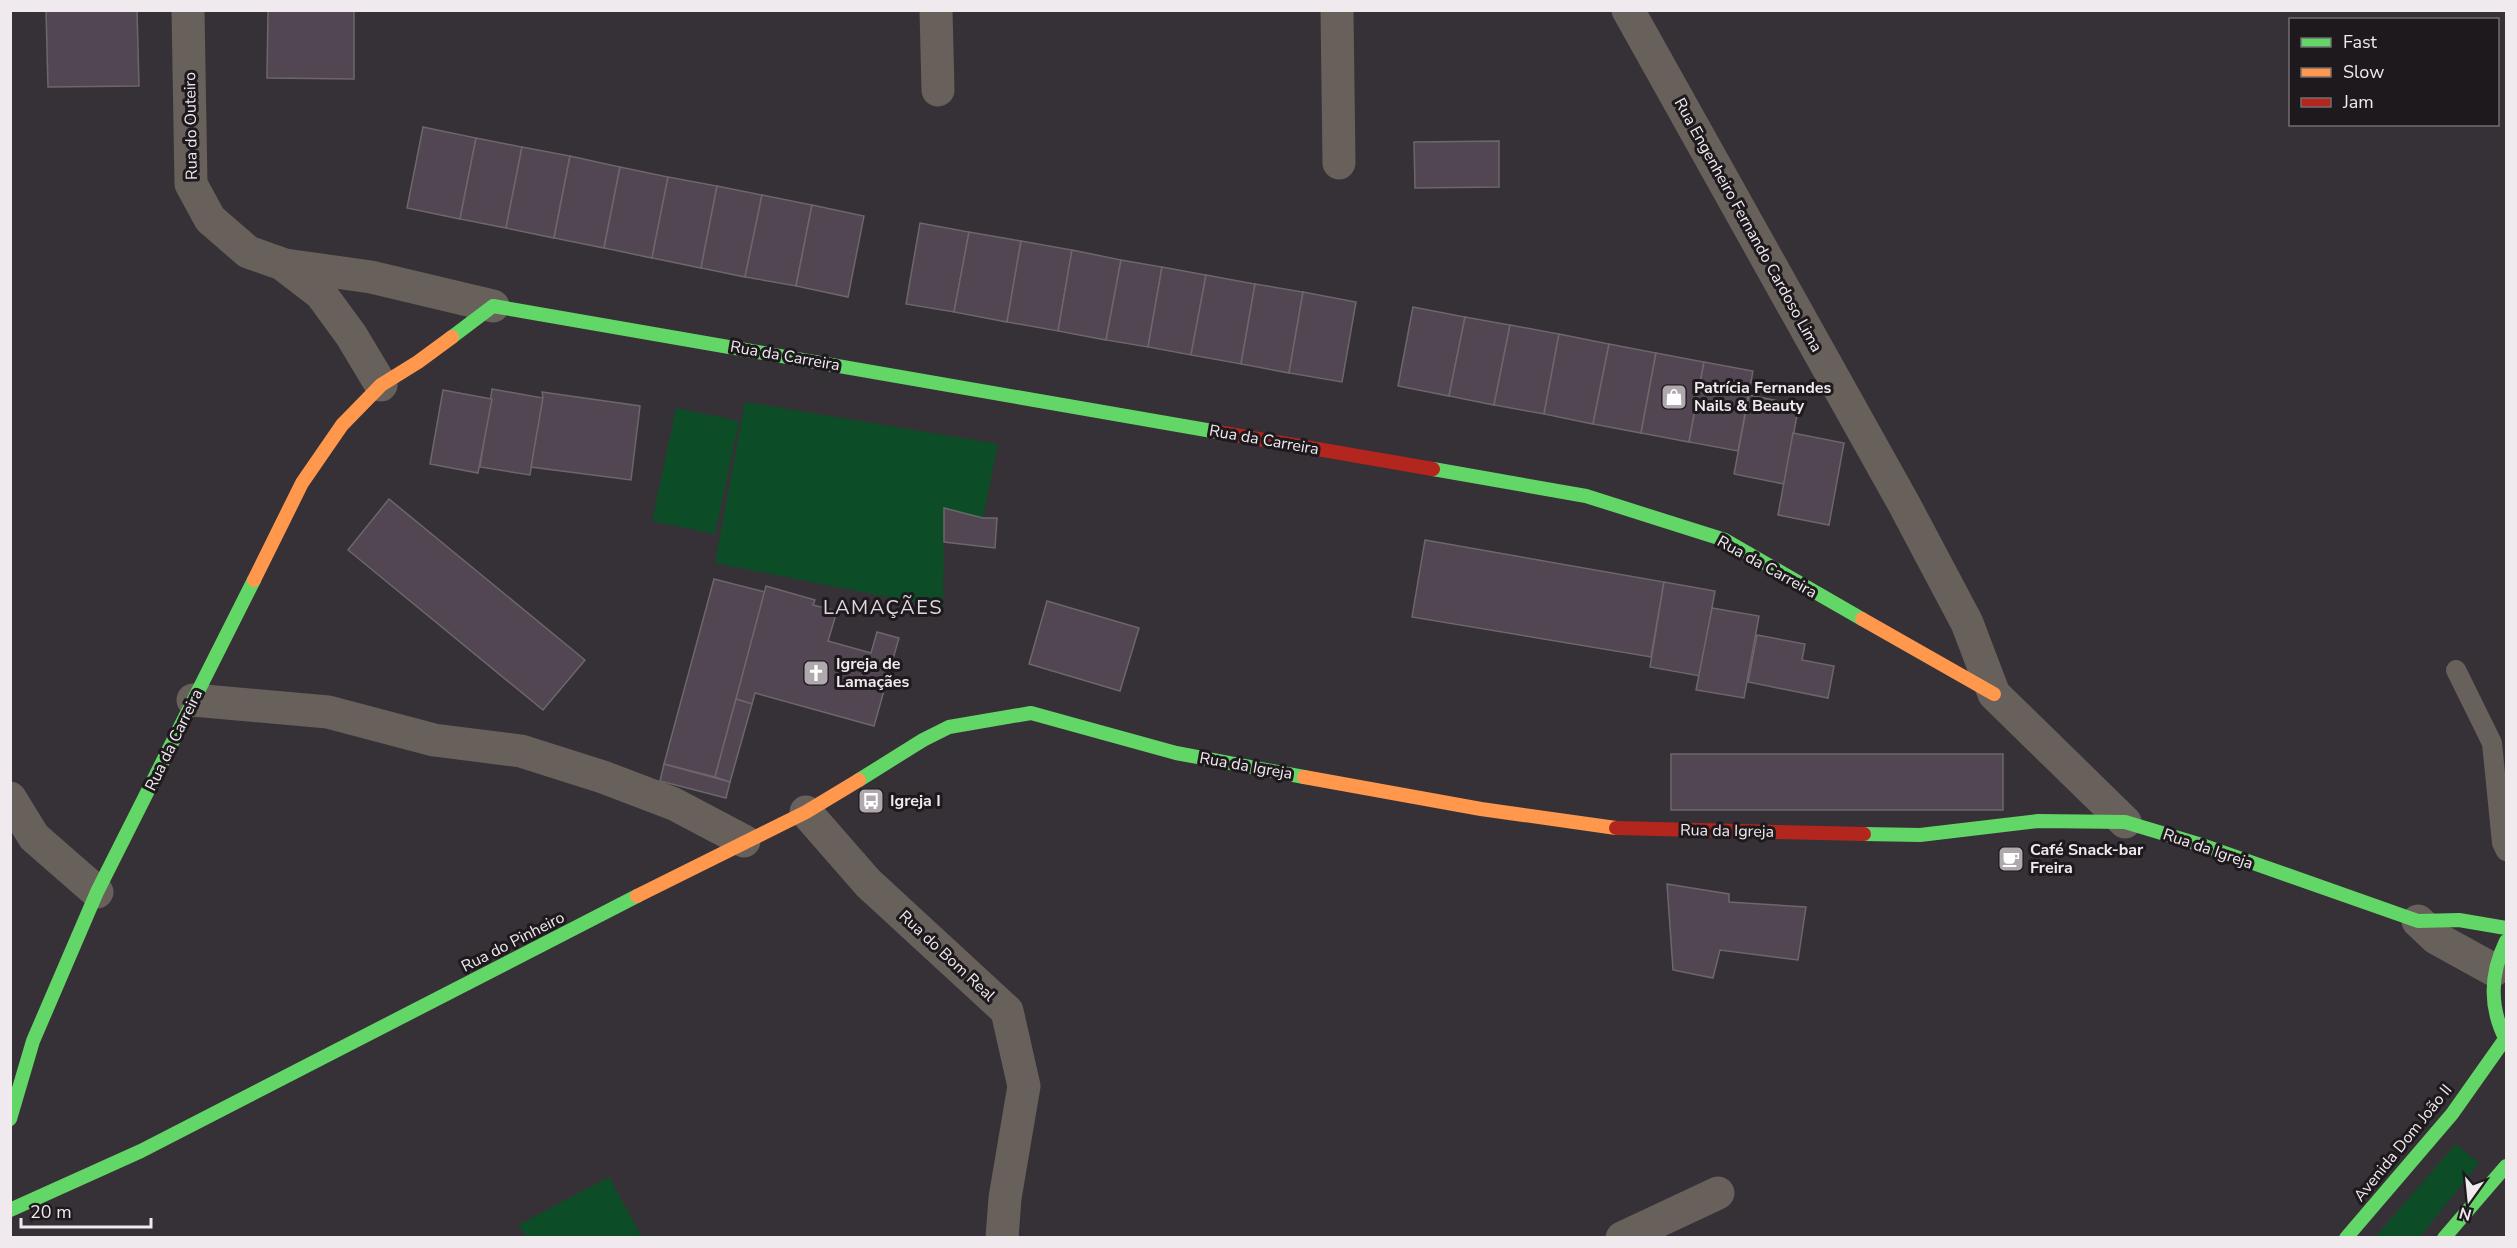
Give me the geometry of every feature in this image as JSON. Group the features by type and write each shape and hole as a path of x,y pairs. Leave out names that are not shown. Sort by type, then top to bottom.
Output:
{"street":[{"name":"Rua do Outeiro","path":"188,10 191,184 210,219 248,252 285,266"},
{"path":"936,10 938,90"},
{"path":"1337,10 1339,163"},
{"name":"Rua Engenheiro Fernando Cardoso Lima","path":"1628,10 1904,504 1967,623 1994,694 2125,822"},
{"name":"Rua da Carreira","path":"285,266 371,277 493,306 1586,496 1725,540 1994,694"},
{"path":"285,266 321,294 351,335 381,385"},
{"name":"Rua da Carreira","path":"10,1119 33,1041 97,892 302,483 342,425 381,385 427,356 493,306"},
{"path":"193,700 328,712 434,740 522,751 603,777 674,804 744,841"},
{"name":"Rua da Igreja","path":"1030,713 1176,753 1481,809 1608,828 1920,835 2038,821 2125,822 2205,846 2418,921 2459,920 2506,928"},
{"name":"Rua do Pinheiro","path":"10,1210 141,1151 744,841 806,812 923,740 949,727 1030,713"},
{"path":"10,798 34,837 97,892"},
{"name":"Rua do Bom Real","path":"806,812 868,883 1007,1011 1024,1086 1005,1198 1002,1238"},
{"name":"Rua da Igreja","path":"2418,921 2436,938 2500,955"},
{"name":"Avenida Dom João II","path":"2346,1238 2452,1114 2506,1039 2493,1008 2500,955"},
{"path":"2444,1238 2506,1166"},
{"path":"1622,1238 1718,1193"}],"lane":[{"path":"2456,670 2492,743 2502,843 2506,851"}],"green space":[{"path":"745,402 998,444 983,518 944,508 943,608 715,563"},
{"path":"676,408 739,421 715,534 652,521"},
{"path":"2456,1144 2479,1163 2420,1237 2375,1237"},
{"path":"609,1177 642,1237 526,1237 519,1225"}],"building":[{"path":"46,10 137,10 139,86 48,87"},
{"path":"268,10 354,10 354,79 267,78"},
{"path":"423,127 476,138 460,219 407,208"},
{"path":"476,138 522,147 506,228 460,219"},
{"path":"1499,141 1499,187 1415,188 1414,142"},
{"path":"522,147 570,156 554,238 506,228"},
{"path":"570,156 620,167 604,248 554,238"},
{"path":"620,167 668,177 652,258 604,248"},
{"path":"668,177 717,186 701,268 652,258"},
{"path":"717,186 762,195 745,277 701,268"},
{"path":"762,195 812,205 796,286 745,277"},
{"path":"812,205 864,216 848,297 796,286"},
{"path":"920,223 969,232 954,312 906,304"},
{"path":"969,232 1021,241 1007,322 954,312"},
{"path":"1021,241 1072,250 1058,331 1007,322"},
{"path":"1072,250 1121,260 1106,340 1058,331"},
{"path":"1121,260 1162,267 1148,347 1106,340"},
{"path":"1162,267 1206,275 1191,355 1148,347"},
{"path":"1206,275 1255,284 1241,364 1191,355"},
{"path":"1255,284 1303,292 1289,373 1241,364"},
{"path":"1303,292 1356,302 1342,382 1289,373"},
{"path":"1413,307 1465,317 1449,396 1398,386"},
{"path":"1465,317 1510,325 1494,405 1449,396"},
{"path":"1510,325 1559,334 1544,414 1494,405"},
{"path":"1559,334 1609,344 1593,424 1544,414"},
{"path":"1609,344 1656,353 1641,433 1593,424"},
{"path":"1656,353 1704,362 1689,442 1641,433"},
{"path":"1704,362 1753,371 1738,451 1689,442"},
{"path":"492,389 543,398 530,475 480,467"},
{"path":"443,390 492,399 478,473 430,464"},
{"path":"542,392 640,406 631,480 531,467 543,398"},
{"path":"1749,395 1799,405 1784,484 1734,474"},
{"path":"1793,433 1844,443 1829,525 1778,515"},
{"path":"389,499 585,660 543,710 348,550"},
{"path":"944,508 983,518 997,518 995,548 944,542"},
{"path":"1425,540 1664,582 1651,657 1412,617"},
{"path":"714,579 765,592 715,777 664,764"},
{"path":"1664,582 1715,591 1700,676 1650,667"},
{"name":"Igreja de Lamaçães","path":"766,586 815,600 813,605 837,611 828,641 871,653 877,632 899,638 874,726 755,693 752,704 736,699"},
{"path":"1047,601 1139,628 1120,691 1029,664"},
{"path":"1712,608 1759,616 1744,698 1696,690"},
{"path":"1757,635 1805,644 1802,660 1834,666 1828,698 1748,682"},
{"path":"736,699 752,704 730,782 715,777"},
{"path":"1671,754 2003,754 2003,810 1671,810"},
{"path":"664,764 730,782 726,798 660,781"},
{"path":"1667,884 1729,894 1729,902 1806,907 1798,960 1720,950 1713,978 1673,970"}],"traffic: fast":[{"path":"452,337 493,306 1218,432"},
{"path":"1433,469 1586,496 1725,540 1862,619"},
{"path":"10,1119 33,1041 97,892 254,580"},
{"path":"859,780 923,740 949,727 1031,713 1176,753 1304,777"},
{"path":"1864,834 1920,835 2038,821 2125,822 2205,846 2418,921 2459,920 2506,928"},
{"path":"10,1210 141,1151 637,896"},
{"path":"2506,941 2494,978 2494,1003 2500,1028 2506,1040"},
{"path":"2346,1238 2452,1114 2505,1039"},
{"path":"2444,1238 2506,1166"}],"traffic: slow":[{"path":"254,580 302,483 342,425 381,385 452,337"},
{"path":"1862,619 1994,694"},
{"path":"1304,777 1481,809 1616,828"},
{"path":"637,896 806,812 859,780"}],"traffic: jam":[{"path":"1218,432 1433,469"},
{"path":"1616,828 1864,834"}],"place":[{"name":"Patrícia Fernandes Nails & Beauty","path":"1674,397"},
{"name":"Igreja de Lamaçães","path":"816,673"},
{"name":"Igreja I","path":"871,801"},
{"name":"Café Snack-bar Freira","path":"2011,859"}],"district":[{"name":"LAMAÇÃES","path":"883,607"}]}
